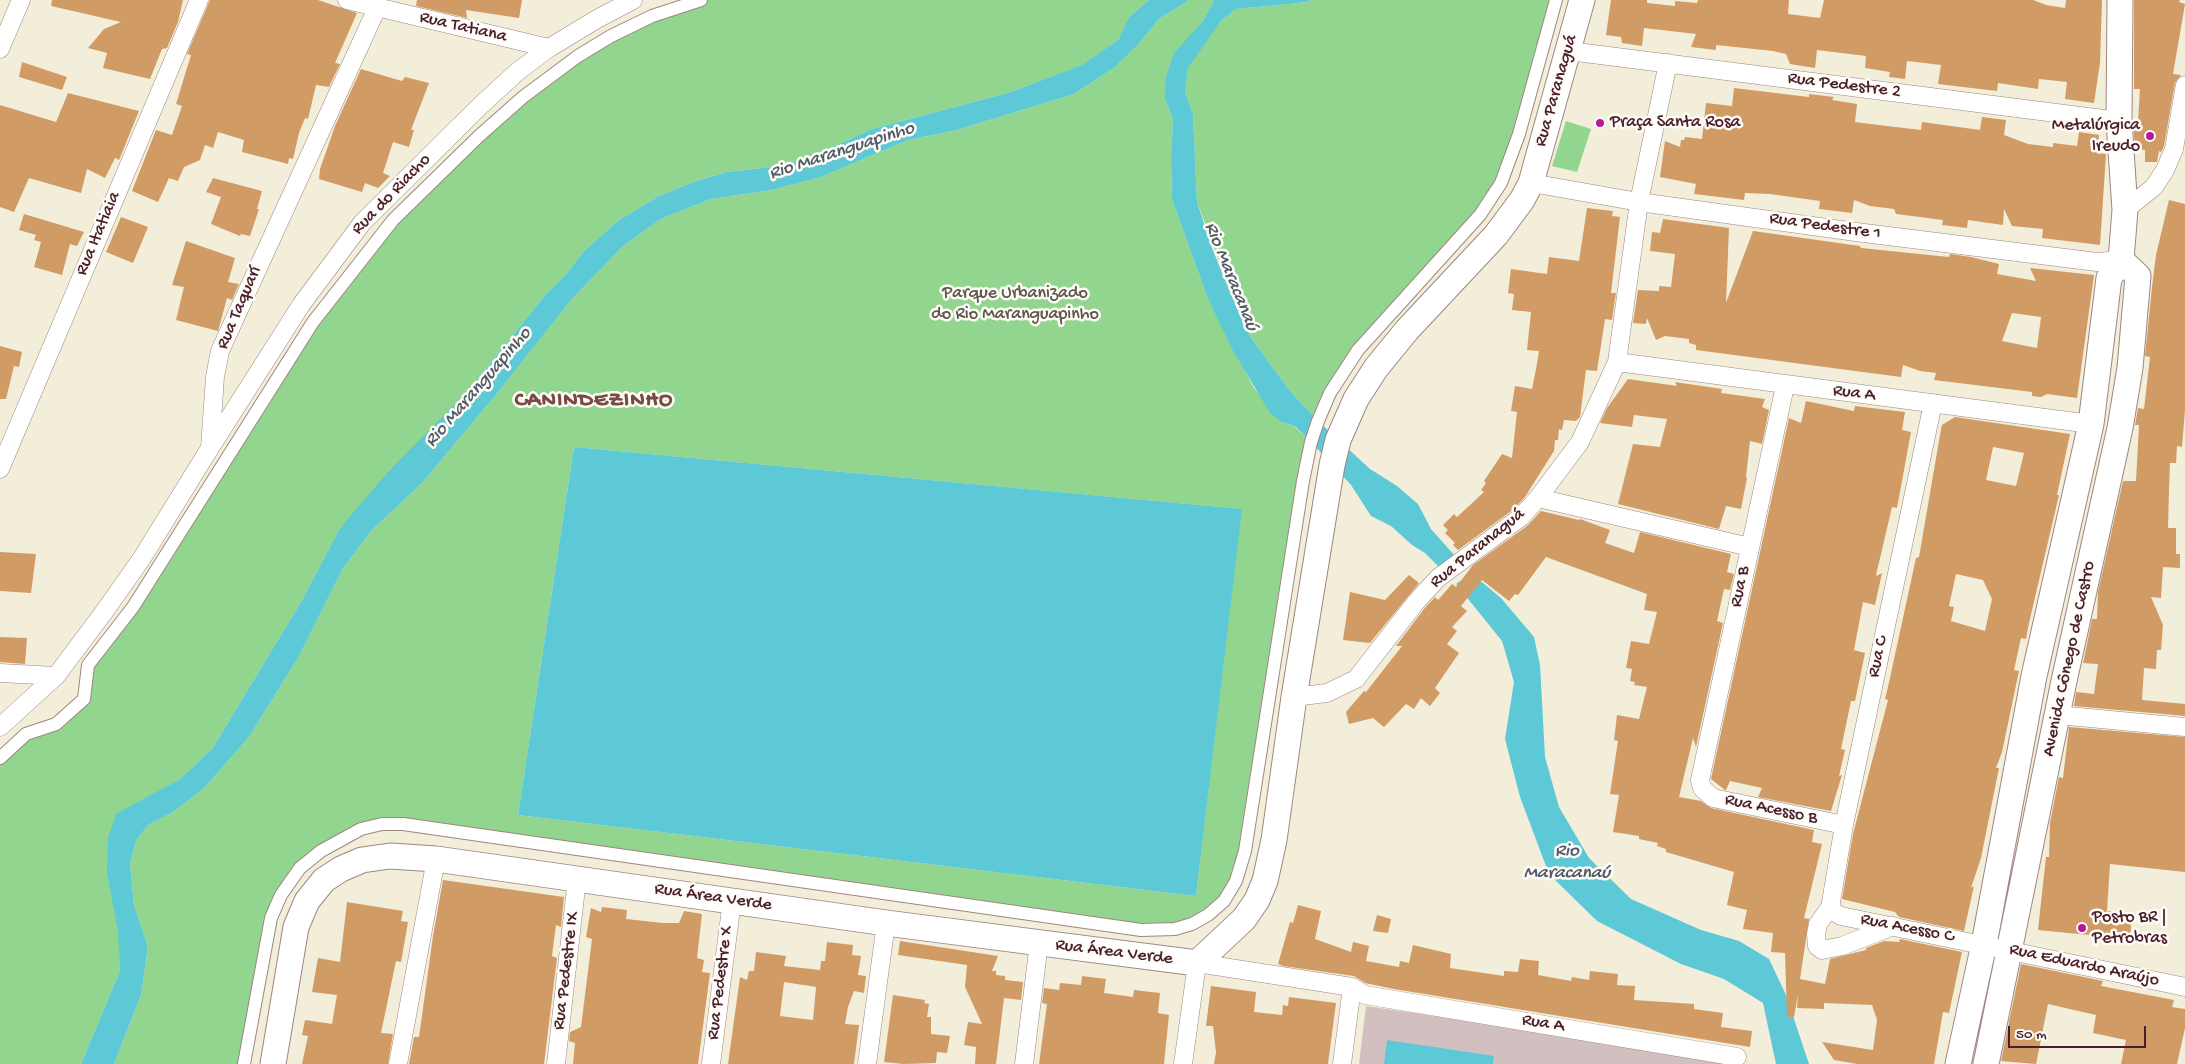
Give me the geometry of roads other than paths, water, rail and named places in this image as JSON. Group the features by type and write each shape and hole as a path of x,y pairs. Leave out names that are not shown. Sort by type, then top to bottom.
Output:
{"main road":[{"name":"Rua Paranaguá","path":"1294,697 1332,465 1338,440 1356,399 1376,368 1407,330 1496,235 1522,200 1531,183 1582,0"},
{"name":"Avenida Cônego de Castro","path":"1958,1064 1984,944 2034,676 2091,424 2109,278 2121,260 2125,210 2119,121 2120,0"},
{"name":"Avenida Cônego de Castro","path":"1986,1064 2064,681 2120,428 2130,368 2138,276 2121,260"},
{"path":"2091,424 2120,428"},
{"path":"2034,676 2064,681"},
{"path":"1197,963 1244,919 1257,900 1265,881 1274,840 1294,697"},
{"name":"Rua Área Verde","path":"275,1064 296,927 307,901 324,880 340,869 362,860 390,856 436,859 886,923 1197,963"}],"street":[{"path":"0,49 21,0"},
{"name":"Rua Itatiaia","path":"0,469 199,0"},
{"name":"Rua Tatiana","path":"347,0 550,48"},
{"name":"Rua do Riacho","path":"210,448 301,305 362,223 517,72 550,48 597,19 633,0"},
{"path":"0,758 26,734 56,724 84,699 88,665 133,607 313,322 393,220 479,136 524,96 578,56 610,36 652,16 701,0"},
{"path":"244,1064 271,918 281,894 300,868 321,851 361,829 382,824 403,824 1141,930 1159,931 1192,924 1208,914 1224,901 1236,881 1245,851 1311,442 1318,421 1330,393 1358,350 1480,215 1501,184 1519,134 1556,0"},
{"name":"Rua Taquarí","path":"0,727 56,676 142,558 210,448 215,377 220,351 377,8"},
{"name":"Rua Pedestre 2","path":"1569,51 2119,121"},
{"name":"Rua Paranaguá","path":"1294,697 1327,693 1356,679 1416,602 1438,578 1521,517 1538,498 1580,442 1617,362 1638,202 1668,63"},
{"path":"2125,210 2154,187 2165,170 2174,149 2185,86"},
{"name":"Rua Pedestre 1","path":"1531,183 1638,202 2097,262 2121,260"},
{"name":"Rua A","path":"1617,362 1785,386 2091,424"},
{"name":"Rua B","path":"1702,788 1700,774 1785,386"},
{"name":"Rua C","path":"1832,909 1844,825 1933,403"},
{"path":"1538,498 1750,547"},
{"path":"0,673 56,676"},
{"path":"2058,715 2185,727"},
{"name":"Rua Acesso B","path":"1702,788 1713,798 1844,825"},
{"path":"398,1064 436,859"},
{"name":"Rua Pedestre IX","path":"556,1064 577,878"},
{"name":"Rua Pedestre X","path":"711,1064 732,901"},
{"path":"1832,909 1818,924 1816,934 1817,946 1822,950 1842,946 1893,926"},
{"name":"Rua Acesso C","path":"1832,909 1841,916 1984,944"},
{"path":"867,1064 886,923"},
{"path":"1024,1064 1039,943"},
{"name":"Rua Eduardo Araújo","path":"1984,944 2009,951 2185,987"},
{"name":"Rua Área Verde","path":"1183,1064 1197,963 1352,987"},
{"path":"1342,1064 1352,987"},
{"name":"Rua A","path":"1352,987 1364,995 1737,1057"}],"water":[{"name":"Rio Maranguapinho","path":"1149,0 1189,0 1159,19 1136,47 1114,68 1074,94 957,130 908,140 821,177 772,190 711,199 661,219 623,246 572,299 495,396 422,483 372,530 343,568 298,658 249,737 204,788 173,812 148,825 136,841 130,863 134,905 148,947 141,995 114,1064 81,1064 120,971 118,931 107,873 108,838 116,814 180,779 212,749 301,602 340,528 389,471 468,391 546,294 567,273 583,252 619,220 659,196 693,182 727,172 771,167 806,159 872,129 1011,92 1082,65 1118,40 1129,17"},
{"name":"Rio Maracanaú","path":"1214,0 1313,0 1236,9 1220,22 1188,68 1185,92 1193,114 1197,202 1212,248 1251,338 1290,391 1318,421 1370,469 1397,486 1418,504 1431,529 1456,557 1441,569 1425,553 1412,545 1391,526 1371,516 1351,485 1311,442 1296,427 1282,422 1270,413 1232,349 1206,294 1172,199 1171,156 1173,119 1165,99 1166,77 1174,53 1203,21"},
{"path":"574,447 1242,509 1196,896 518,815"},
{"name":"Rio Maracanaú","path":"1471,573 1501,598 1534,637 1540,665 1545,757 1559,807 1589,858 1631,899 1701,930 1739,941 1769,959 1786,995 1809,1064 1776,1064 1763,1003 1724,979 1681,964 1597,921 1549,874 1520,797 1505,739 1514,682 1502,641 1456,584"},
{"path":"1387,1040 1494,1056 1493,1064 1384,1064"}],"place":[{"name":"Praça Santa Rosa","path":"1600,123"},
{"name":"Metalúrgica Ireudo","path":"2150,136"},
{"name":"Posto BR | Petrobras","path":"2082,928"}],"district":[{"name":"CANINDEZINHO","path":"594,402"}],"park label":[{"name":"Parque Urbanizado do Rio Maranguapinho","path":"1015,304"}]}
